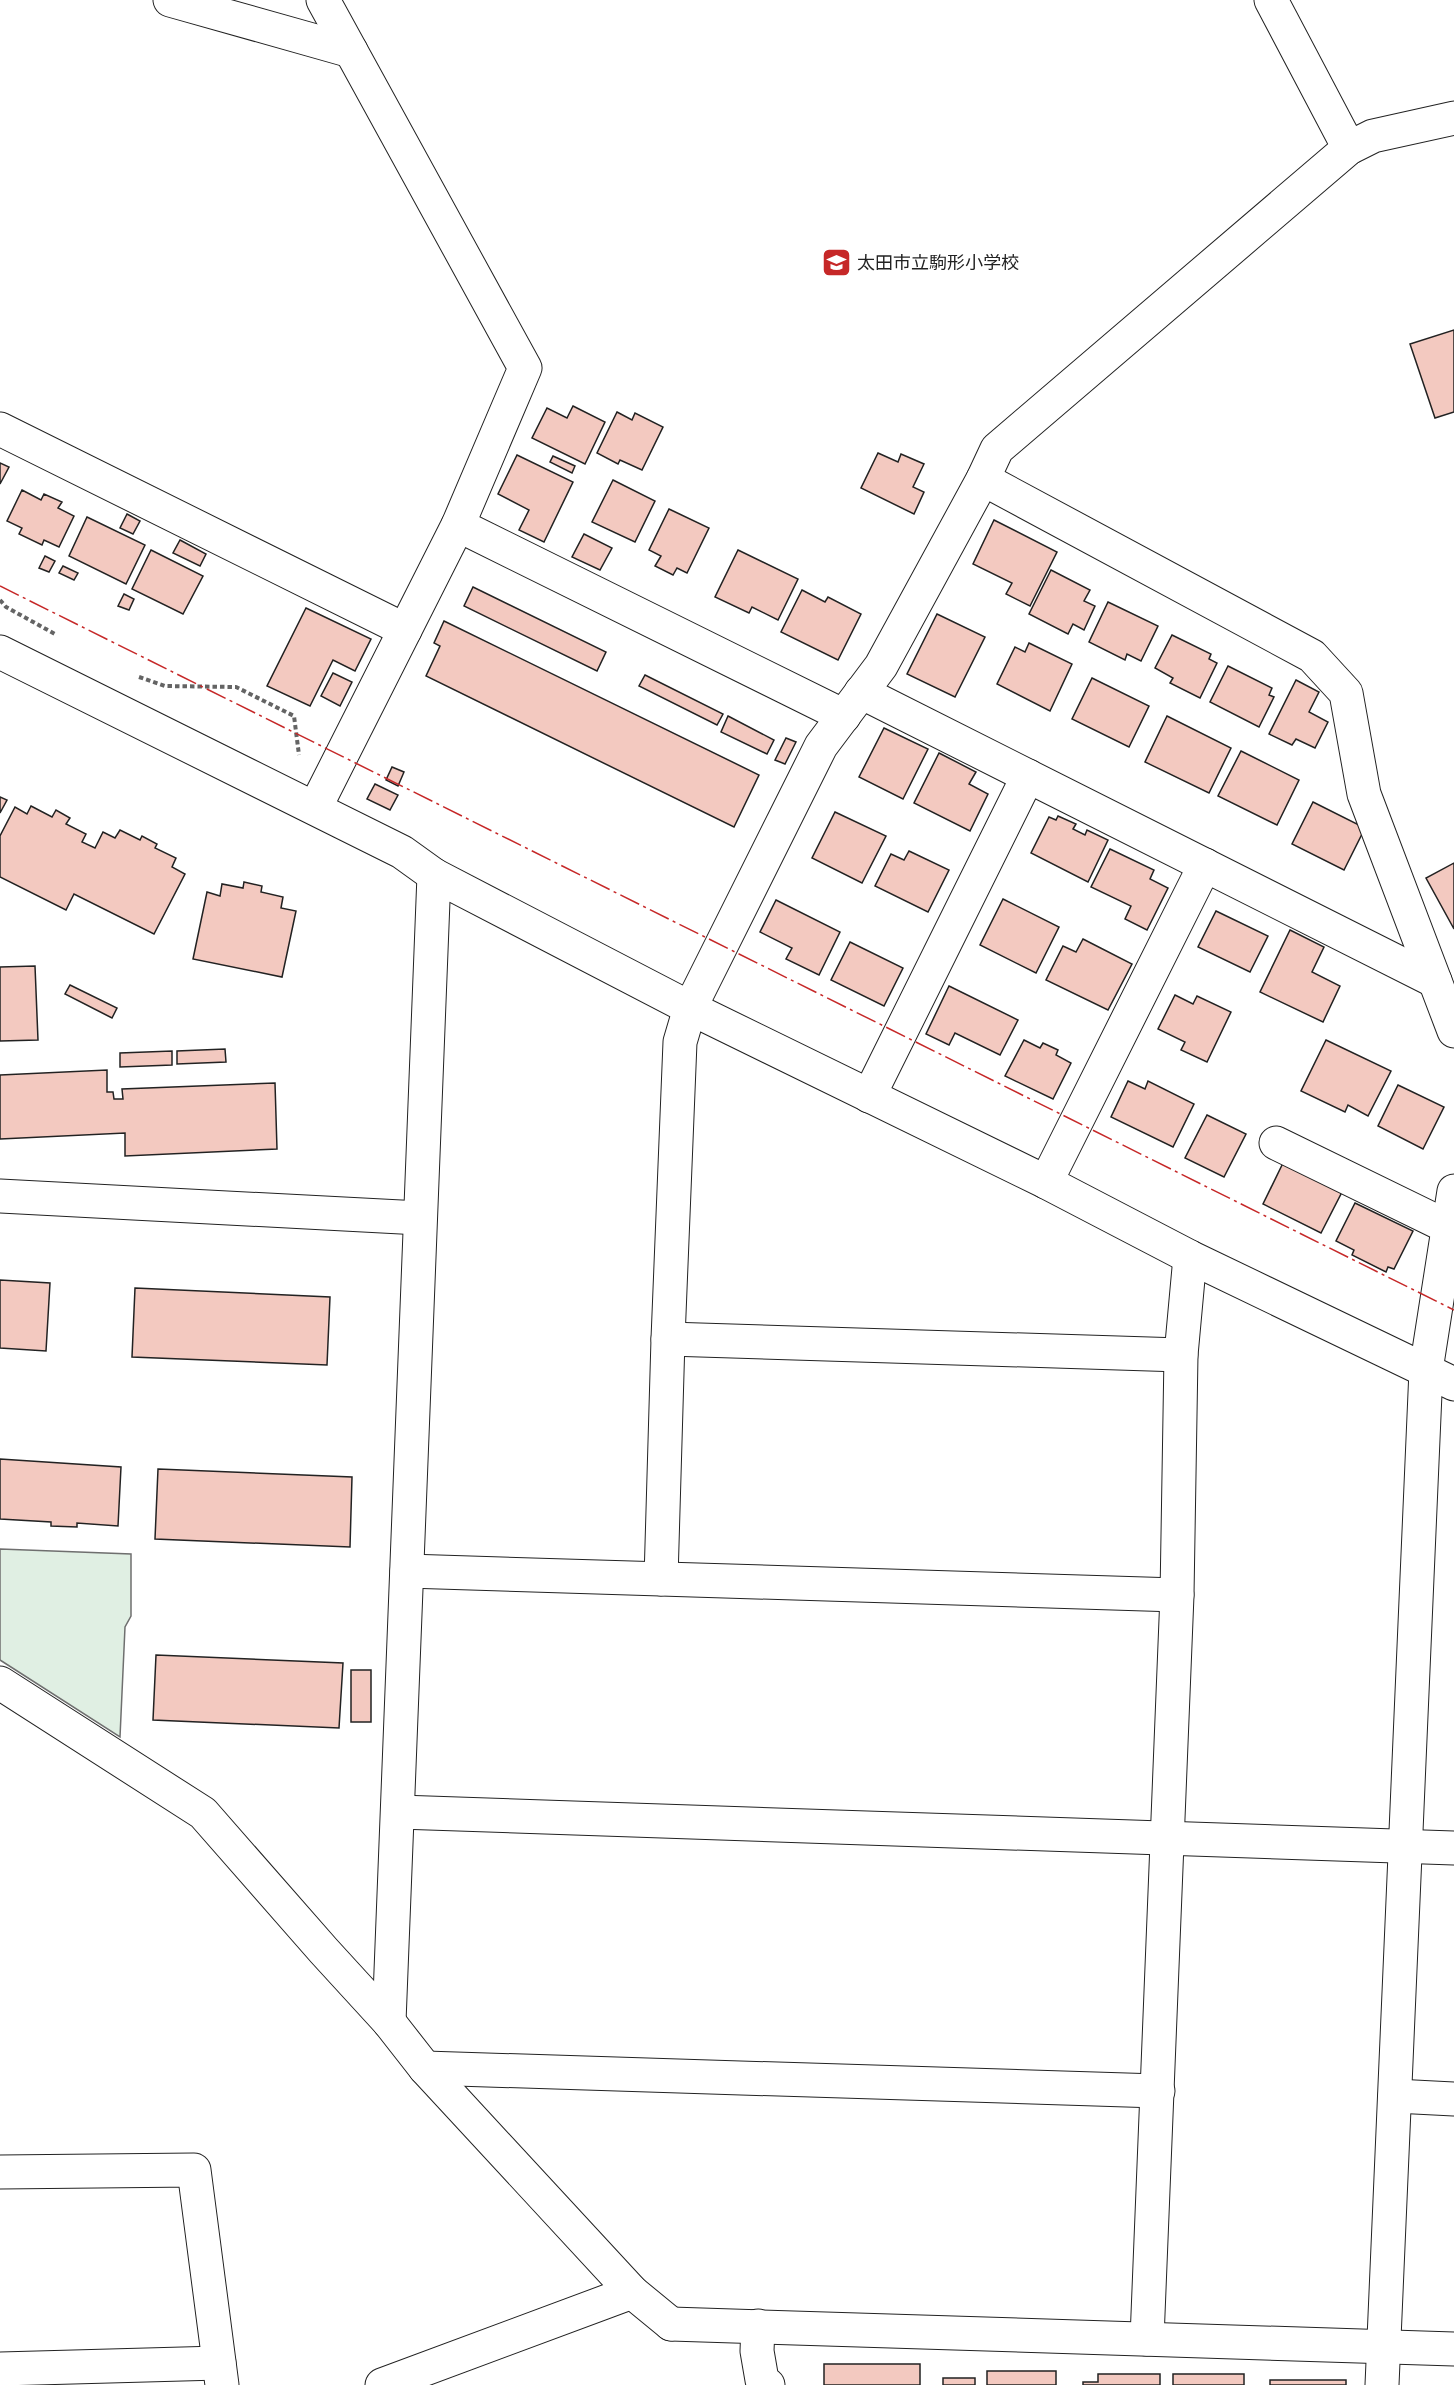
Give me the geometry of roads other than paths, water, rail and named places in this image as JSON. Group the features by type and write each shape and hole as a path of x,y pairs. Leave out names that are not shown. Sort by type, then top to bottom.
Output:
{"street":[{"path":"170,0 351,51"},
{"path":"315,808 459,525 525,368 323,0"},
{"path":"1271,0 1349,148"},
{"path":"661,1579 680,1041 690,1008 821,746 881,666 997,449 1349,148 1373,136 1454,118"},
{"path":"0,429 405,630"},
{"path":"983,479 1312,656 1346,693 1364,794 1454,1031"},
{"path":"459,525 853,704 1028,776 1435,981"},
{"path":"0,652 402,852 434,875 690,1008 1046,1182 1190,1257 1440,1377"},
{"path":"869,1096 1028,776"},
{"path":"1046,1182 1205,865"},
{"path":"389,2022 434,875"},
{"path":"1276,1143 1448,1227"},
{"path":"1382,2385 1405,1846 1440,1377 1448,1227 1454,1191"},
{"path":"0,1196 420,1218"},
{"path":"1147,2339 1177,1595 1181,1355 1190,1257"},
{"path":"668,1339 1181,1355"},
{"path":"407,1571 1177,1595"},
{"path":"0,1683 203,1813 389,2022 424,2068 632,2292 671,2324 1454,2349"},
{"path":"399,1812 1454,1848"},
{"path":"424,2068 1158,2091"},
{"path":"1395,2096 1454,2098"},
{"path":"0,2172 194,2170 220,2374 0,2369"},
{"path":"382,2385 632,2292"},
{"path":"758,2326 757,2351 762,2380 768,2385"}],"place":[{"name":"太田市立駒形小学校","path":"836,263"}]}
